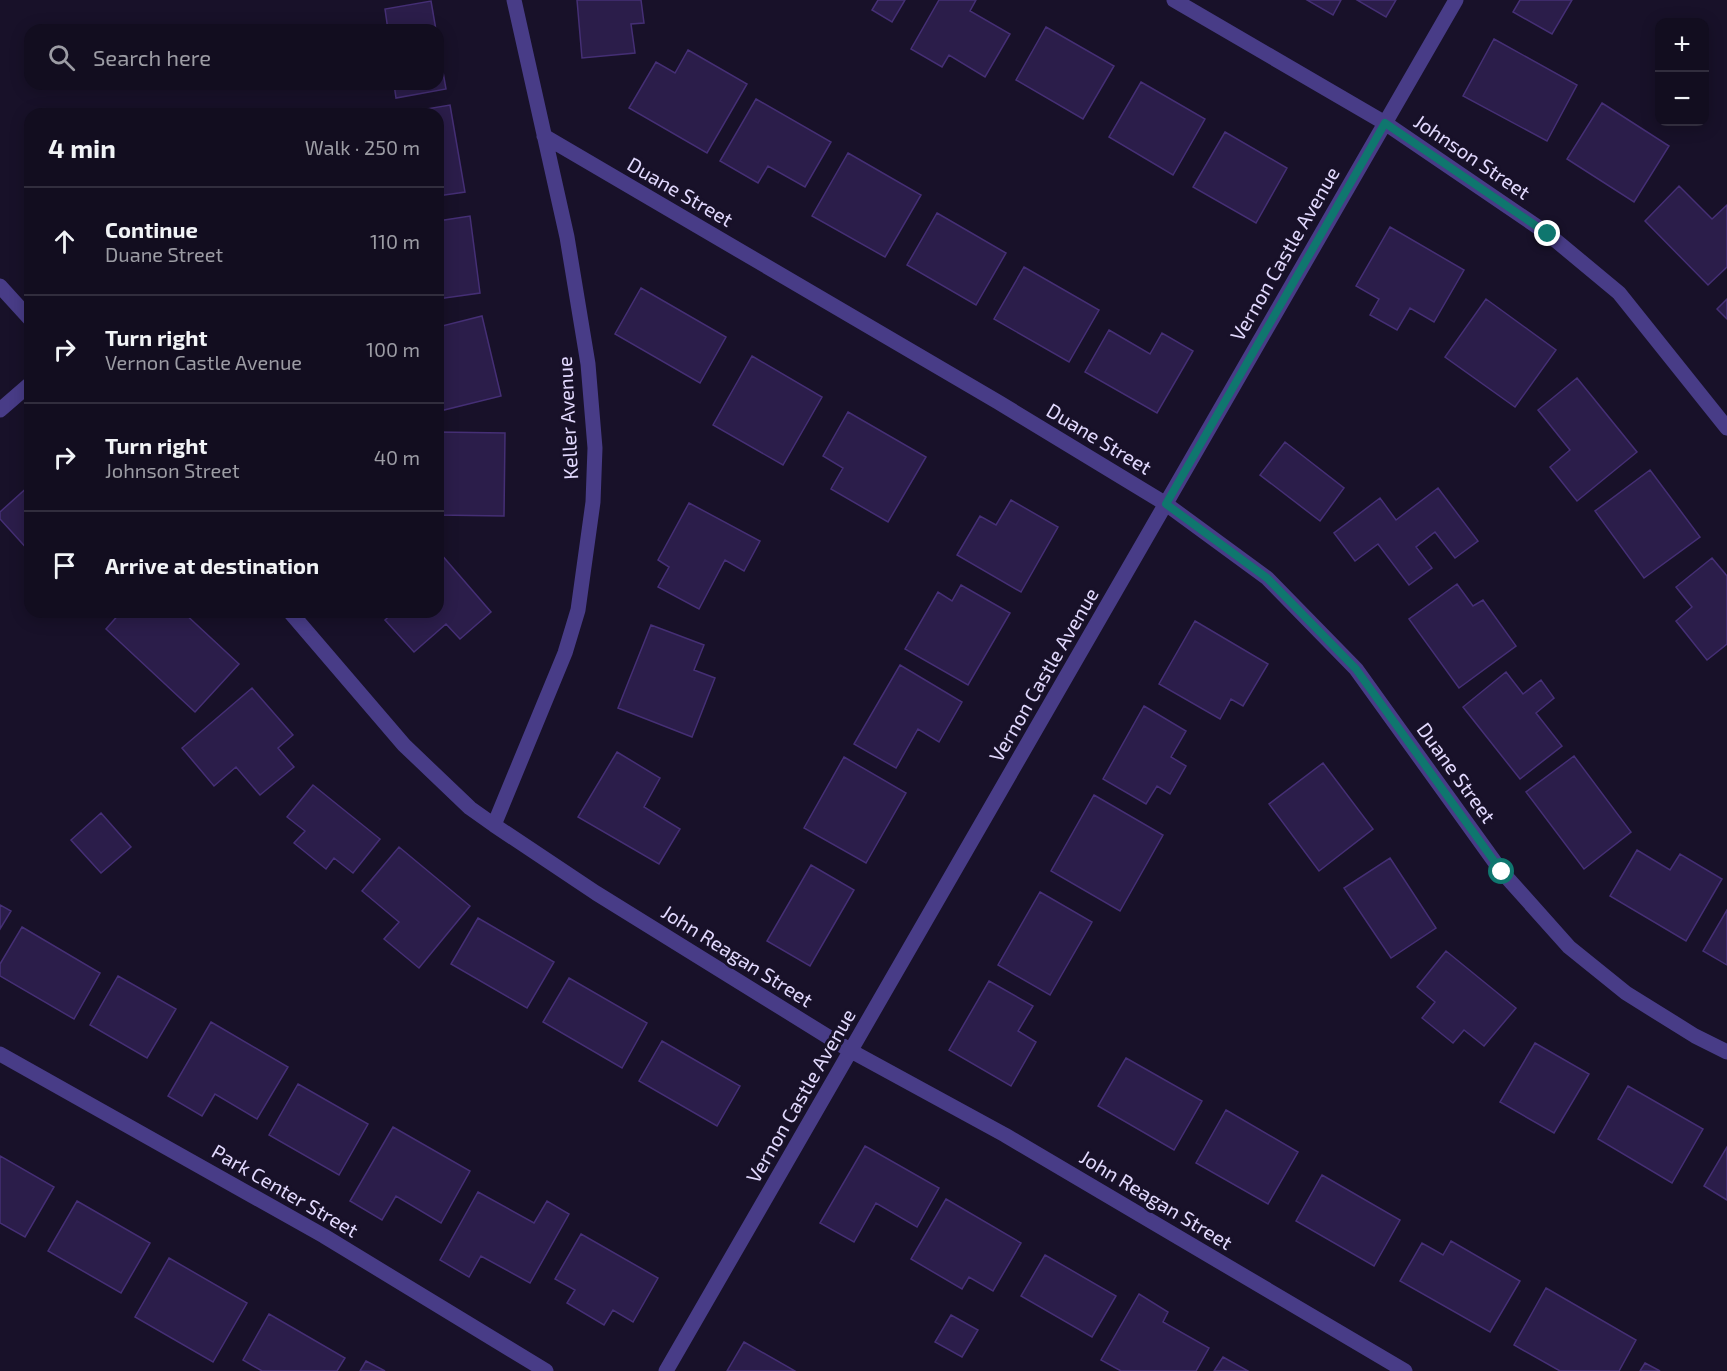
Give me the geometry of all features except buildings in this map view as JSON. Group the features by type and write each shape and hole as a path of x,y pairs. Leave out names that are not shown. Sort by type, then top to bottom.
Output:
{"street":[{"name":"Keller Avenue","path":"494,825 565,652 578,610 593,502 595,448 588,364 567,237 514,0"},
{"name":"Johnson Street","path":"1174,0 1385,123 1548,234 1620,293 1727,428"},
{"name":"Vernon Castle Avenue","path":"666,1371 1456,0"},
{"name":"Duane Street","path":"544,136 998,402 1166,504 1267,578 1356,669 1502,872 1569,947 1626,993 1695,1036 1727,1052"},
{"path":"0,286 24,312"},
{"path":"0,410 24,389"},
{"name":"John Reagan Street","path":"295,618 404,745 470,808 494,825 596,893 851,1051 1005,1135 1405,1371"},
{"name":"Park Center Street","path":"0,1054 324,1236 546,1371"}],"route":[{"path":"1502,872 1356,669 1267,578 1166,504 1385,123 1548,234"}]}
